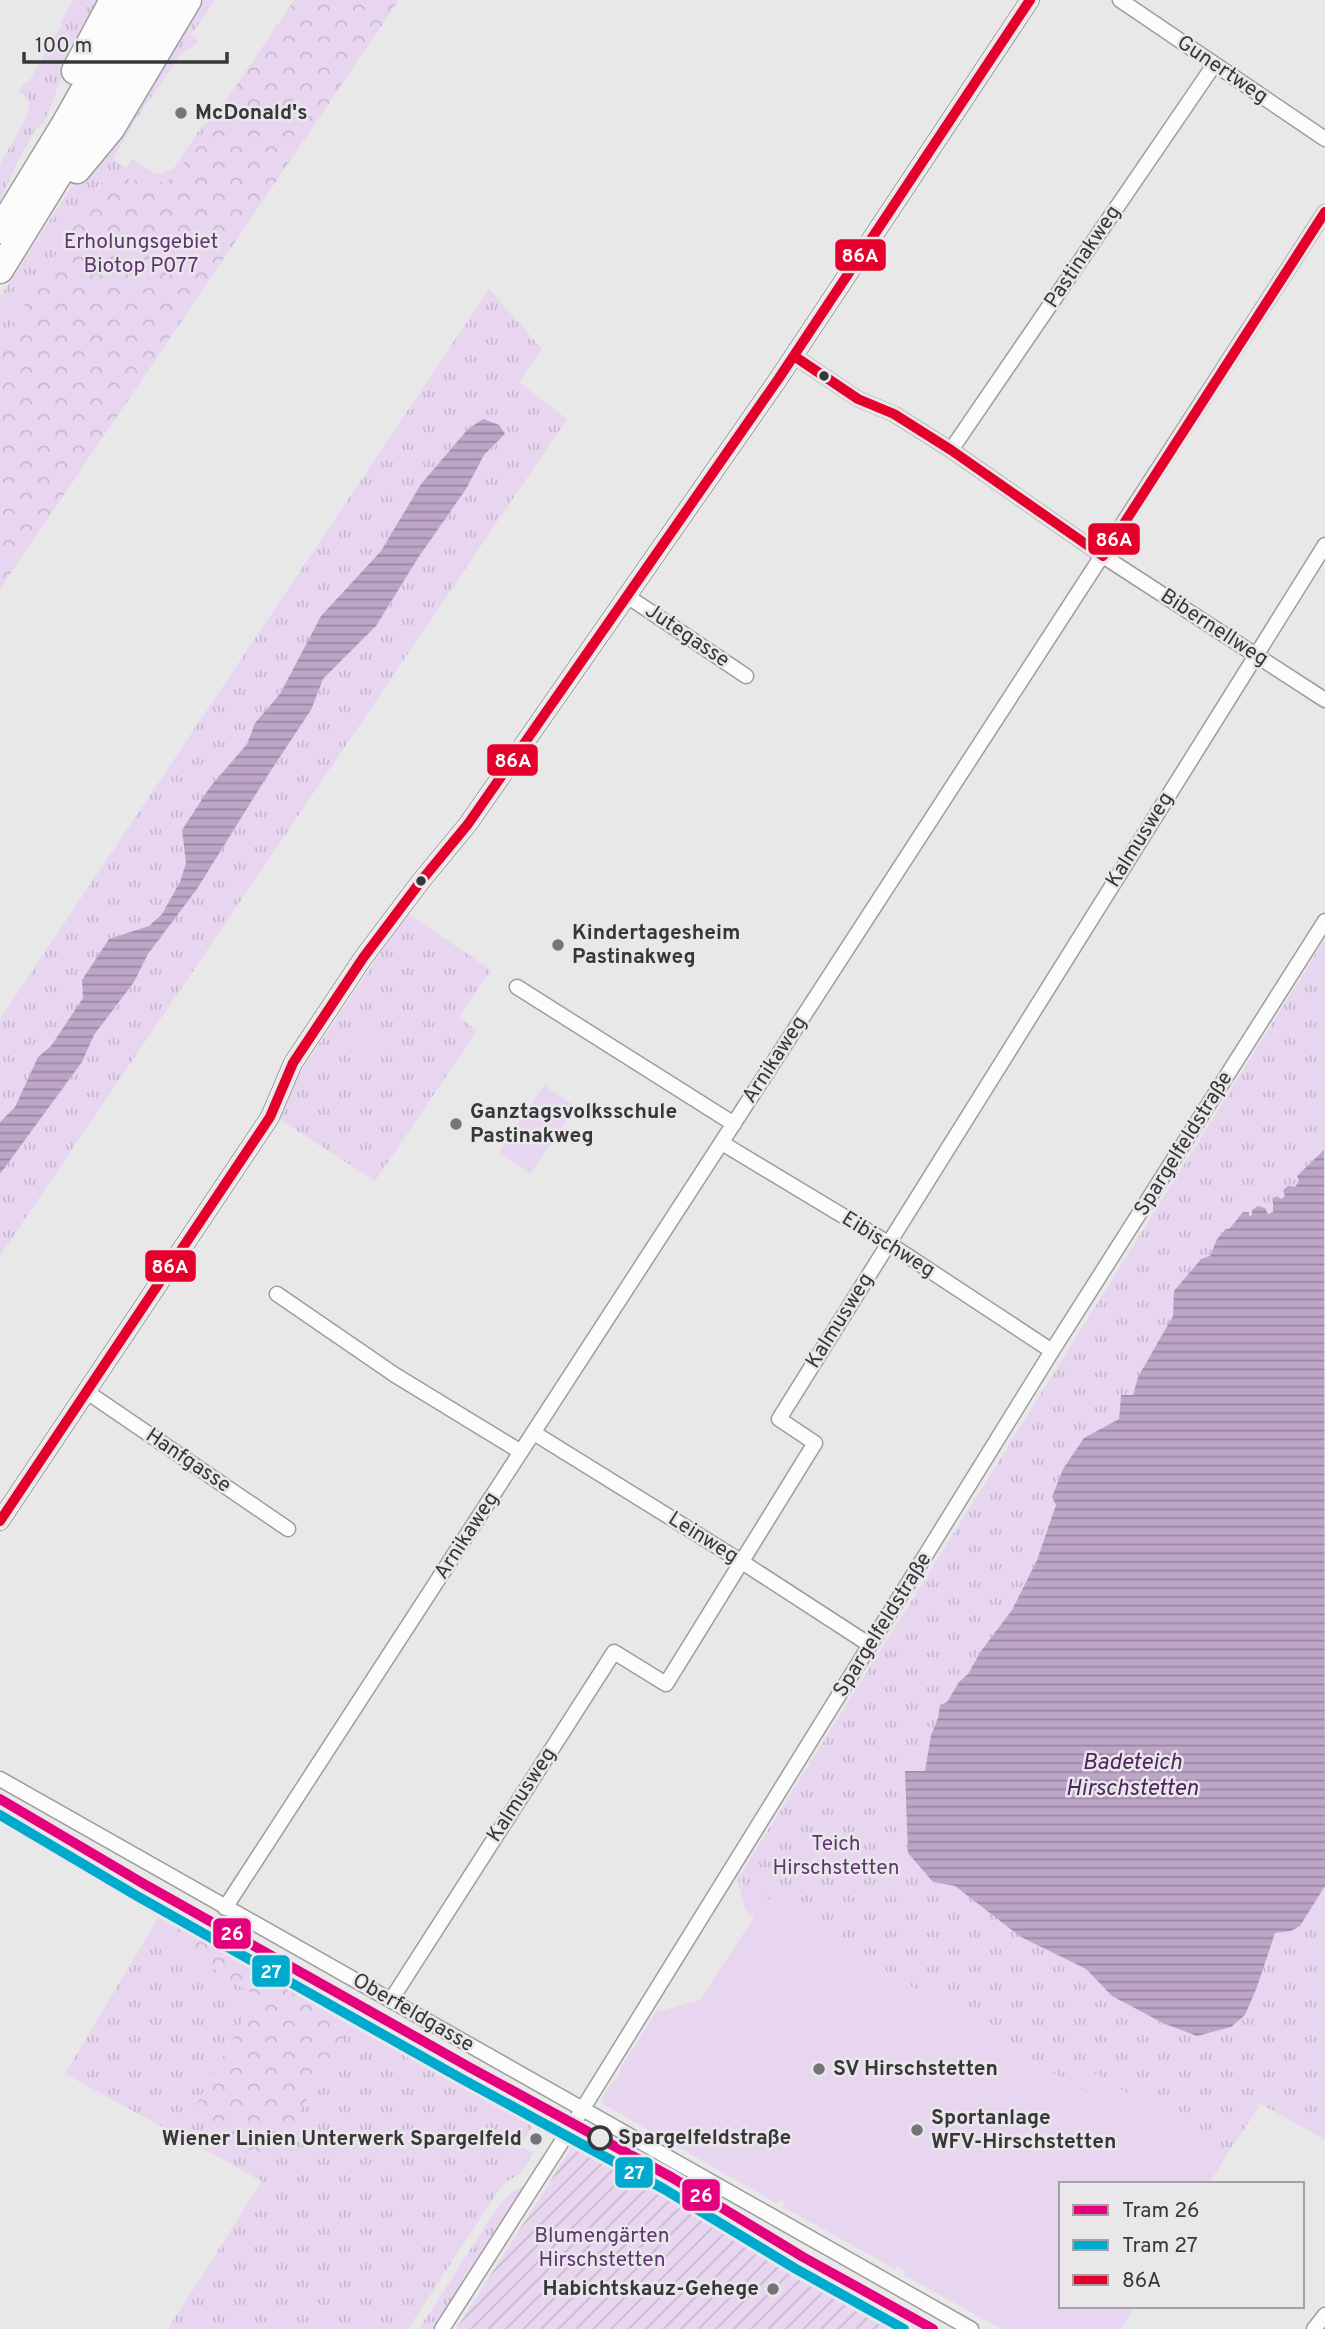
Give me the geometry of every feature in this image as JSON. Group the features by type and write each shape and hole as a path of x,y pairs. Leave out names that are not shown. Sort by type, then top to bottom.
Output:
{"highway":[{"path":"38,170 42,141 113,0"},
{"path":"0,230 38,170 135,0"},
{"path":"0,270 160,0"},
{"path":"29,225 45,218 79,168 111,129 188,0"}],"street":[{"path":"0,1521 270,1117 293,1063 363,958 468,824 627,596 794,356 1030,0"},
{"name":"Gunertweg","path":"1122,1 1325,139"},
{"name":"Pastinakweg","path":"951,450 1214,65"},
{"name":"Arnikaweg","path":"225,1908 1325,212"},
{"name":"Bibernellweg","path":"794,356 858,399 894,414 951,450 1103,556 1325,700"},
{"name":"Kalmusweg","path":"391,2000 614,1652 666,1684 815,1443 779,1419 1325,545"},
{"name":"Jutegasse","path":"627,596 746,676"},
{"name":"Spargelfeldstraße","path":"442,2329 582,2109 1052,1350 1325,921"},
{"path":"517,987 734,1124"},
{"name":"Eibischweg","path":"722,1143 888,1243 1052,1350"},
{"path":"277,1294 395,1375 521,1452"},
{"name":"Hanfgasse","path":"87,1392 288,1529"},
{"name":"Leinweg","path":"534,1433 870,1645"},
{"name":"Oberfeldgasse","path":"0,1779 971,2329"},
{"path":"1314,2329 1325,2315"}],"green space":[{"path":"73,0 103,0 63,74 44,123 35,130 0,202 0,164 28,115 29,101 19,92 25,82 28,83"},
{"path":"204,0 215,0 191,35 199,42 181,54 136,119 113,159 126,168 132,159 156,174 173,169 202,126 211,120 237,85 175,176 160,183 151,183 106,174 0,344 0,297 72,186 119,124"},
{"name":"Erholungsgebiet Biotop P077","path":"294,0 399,0 0,589 0,344 107,174 151,183 160,183 175,176"},
{"path":"489,289 542,349 519,382 567,419 0,1256 0,1174 82,1062 94,1035 134,982 148,954 197,889 311,710 323,679 376,626 418,558 466,489 484,455 505,434 483,420 468,429 421,484 381,551 321,616 280,694 255,723 247,744 210,787 182,830 186,863 180,882 162,914 149,926 109,939 82,980 83,998 51,1046 38,1057 15,1107 0,1122 0,1019"},
{"path":"407,913 491,970 459,1017 477,1031 375,1181 276,1117 284,1096"},
{"name":"Teich Hirschstetten","path":"1325,939 1325,1150 1295,1187 1281,1200 1277,1197 1273,1212 1236,1218 1229,1229 1217,1239 1210,1256 1174,1291 1174,1316 1138,1377 1133,1395 1121,1395 1119,1419 1063,1469 1052,1497 1056,1505 1037,1560 1012,1610 947,1702 940,1706 931,1735 925,1772 905,1771 909,1851 1032,1942 1086,1969 1112,1996 1257,1987 1275,1933 1291,1931 1300,1926 1325,1886 1325,2140 1261,2104 1226,2156 1097,2074 1084,2092 737,1880"},
{"path":"361,1017 384,1033 362,1066 338,1050"},
{"path":"544,1085 576,1107 530,1174 499,1152"},
{"path":"0,1793 170,1893 559,2110 549,2125 537,2119 520,2146 533,2153 522,2172 505,2183 495,2196 408,2329 168,2329 262,2181 65,2074 153,1927 256,1997 195,2107 352,2023 0,1819"},
{"name":"Sportanlage WFV-Hirschstetten","path":"737,1880 1083,2092 1096,2073 1226,2156 1210,2182 1059,2182 1059,2308 1134,2308 1121,2329 1001,2329 904,2275 906,2271 897,2267 895,2269 783,2207 785,2201 776,2203 603,2104 607,2091 656,2012 700,2000 754,1917 746,1911"},
{"path":"161,1913 352,2023 280,2146 253,2152 204,2123 197,2113 195,2107 256,1997 153,1927"},
{"name":"Blumengärten Hirschstetten","path":"576,2141 680,2200 677,2207 685,2211 688,2205 910,2329 456,2329"},
{"path":"529,2182 436,2329 419,2329 495,2211 509,2194"},
{"path":"705,2192 940,2329 910,2329 688,2205 691,2200 698,2203"}],"water":[{"path":"483,419 499,425 505,434 484,455 466,489 418,558 376,626 323,679 311,710 197,889 148,954 134,982 94,1035 82,1062 0,1174 0,1122 15,1107 38,1057 51,1046 83,998 82,980 109,939 149,926 162,914 180,882 186,863 182,830 210,787 247,744 255,723 280,694 321,616 381,551 421,484 468,429"},
{"name":"Badeteich Hirschstetten","path":"1324,1150 1325,1886 1300,1926 1291,1931 1275,1933 1245,2015 1231,2027 1197,2036 1163,2023 1112,1996 1086,1969 1021,1937 955,1886 933,1882 908,1853 905,1771 925,1771 931,1735 940,1705 947,1702 1012,1610 1037,1560 1056,1505 1052,1497 1063,1469 1084,1438 1119,1419 1121,1395 1133,1395 1138,1377 1173,1316 1174,1291 1201,1259 1210,1256 1217,1239 1243,1212 1252,1215 1252,1210 1258,1206 1265,1208 1268,1214 1273,1212 1273,1199 1285,1196 1283,1190 1288,1186 1295,1187 1299,1181 1297,1176"}],"tram line":[{"name":"26","path":"0,1799 144,1884 671,2177 803,2257 933,2329"},
{"name":"27","path":"0,1815 137,1896 664,2189 796,2269 904,2329"}],"transit line":[{"name":"86A","path":"0,1521 270,1117 293,1063 363,958 468,824 779,378 1030,0"},
{"name":"86A","path":"794,356 858,399 894,414 951,450 1103,556 1325,212"}],"place":[{"name":"McDonald's","path":"181,113"},
{"name":"Kindertagesheim Pastinakweg","path":"558,945"},
{"name":"Ganztagsvolksschule Pastinakweg","path":"456,1124"},
{"name":"SV Hirschstetten","path":"819,2069"},
{"name":"Sportanlage WFV-Hirschstetten","path":"917,2130"},
{"name":"Spargelfeldstraße","path":"600,2138"},
{"name":"Wiener Linien Unterwerk Spargelfeld","path":"536,2139"},
{"name":"Habichtskauz-Gehege","path":"773,2289"}]}
